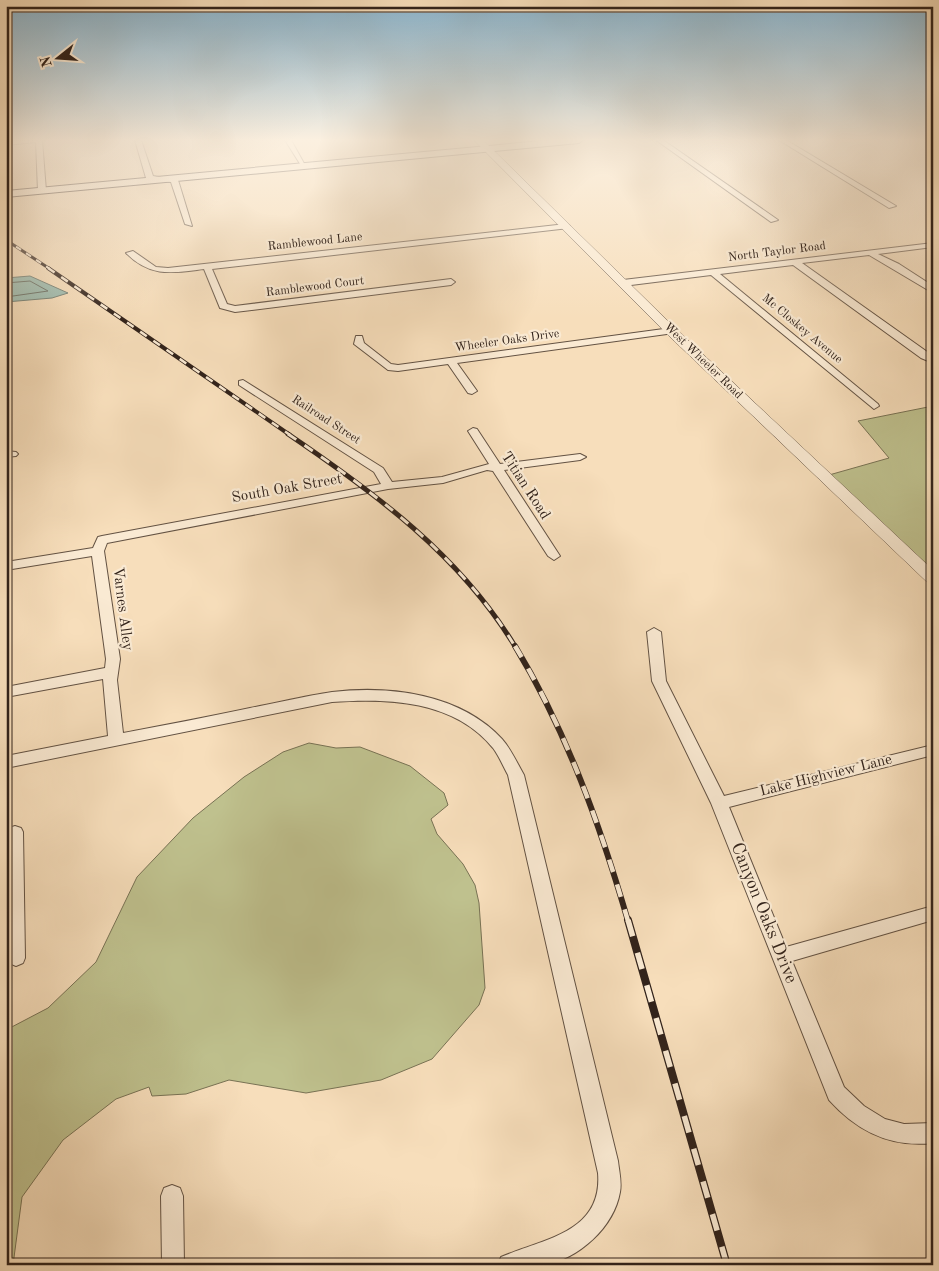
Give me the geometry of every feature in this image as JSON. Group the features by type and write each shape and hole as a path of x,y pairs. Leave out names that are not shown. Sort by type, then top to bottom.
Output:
{"street":[{"path":"181,199 189,224"},
{"name":"West Wheeler Road","path":"539,199 671,331 933,579"},
{"path":"744,199 774,220"},
{"path":"881,199 892,206"},
{"name":"Ramblewood Lane","path":"130,254 154,269 168,271 566,226"},
{"name":"North Taylor Road","path":"624,283 933,244"},
{"path":"869,252 884,262 896,266 933,290"},
{"path":"794,262 924,356 933,360"},
{"name":"Ramblewood Court","path":"207,267 223,306 235,309 451,282"},
{"name":"Mc Closkey Avenue","path":"713,272 874,406"},
{"name":"Wheeler Oaks Drive","path":"359,338 359,344 388,367 398,368 671,331"},
{"path":"451,361 472,392"},
{"name":"Railroad Street","path":"243,382 379,470 388,486"},
{"name":"Titian Road","path":"473,431 495,468 554,556"},
{"name":"South Oak Street","path":"98,551 102,540 112,537 388,486 443,480 487,467 495,468 580,457"},
{"path":"6,566 98,551"},
{"name":"Varnes Alley","path":"98,551 113,658 110,671 116,740"},
{"name":"Canyon Oaks Drive","path":"654,632 659,681 719,802 836,1093 866,1122 883,1130 920,1135 933,1133"},
{"path":"6,692 110,671"},
{"path":"6,762 332,697 363,694 406,696 438,704 469,719 497,743 516,775 607,1161 609,1190 602,1216 583,1236 509,1265"},
{"name":"Lake Highview Lane","path":"719,802 933,750"},
{"path":"16,832 11,896 16,958"},
{"path":"781,956 933,913"},
{"path":"172,1196 171,1260 173,1265"}],"green space":[{"path":"933,406 933,570 829,475 889,458 858,421"},
{"path":"309,743 336,748 360,747 410,766 444,793 448,805 431,819 437,834 463,864 475,885 479,903 485,988 479,1005 432,1059 381,1080 306,1093 229,1080 186,1094 152,1096 149,1087 116,1099 63,1140 22,1197 13,1265 6,1265 6,1030 48,1008 96,962 137,877 193,818 244,777 283,752"}],"water":[{"path":"30,276 68,293 52,298 6,302 6,278"}],"railway":[{"path":"6,240 50,269"},
{"path":"48,268 290,435"},
{"path":"288,434 384,503 443,555 494,615 516,648"},
{"path":"515,646 534,679 566,745 594,814 628,921"},
{"path":"628,920 727,1265"}]}
